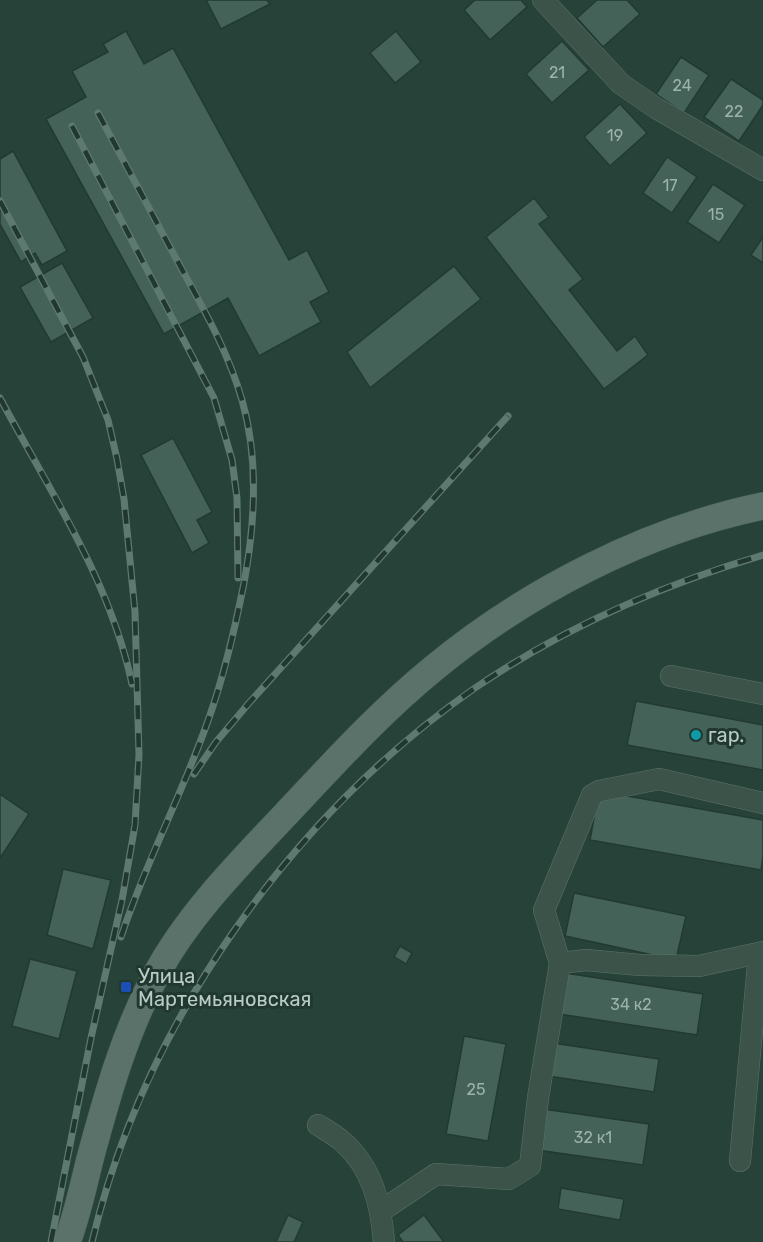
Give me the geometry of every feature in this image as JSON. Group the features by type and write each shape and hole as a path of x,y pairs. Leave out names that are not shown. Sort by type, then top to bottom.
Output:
{"main road":[{"path":"67,1242 108,1093 123,1049 158,972 180,937 237,866 348,748 433,668 526,602 633,548 730,513 763,506"}],"street":[{"path":"543,0 621,84 656,108 763,170"},
{"path":"671,676 763,694"},
{"path":"381,1211 436,1174 509,1179 530,1166 538,1098 560,963 544,910 592,795 599,791 659,779 763,803"},
{"path":"560,963 586,960 640,965 699,966 761,953 760,986 740,1161"},
{"path":"318,1125 342,1141 358,1159 372,1182 381,1211 384,1242"}],"building":[{"path":"206,0 267,0 270,4 221,29"},
{"path":"475,0 521,0 527,7 490,40 464,10"},
{"path":"597,0 627,0 640,14 603,47 577,18"},
{"path":"126,31 144,64 173,48 289,260 307,250 329,292 310,302 321,322 259,356 228,298 164,334 46,119 86,97 72,71 108,52 103,44"},
{"path":"396,31 421,62 395,83 370,53"},
{"path":"562,41 589,70 552,103 526,74"},
{"path":"681,57 709,75 684,113 656,94"},
{"path":"731,79 763,100 763,105 739,141 704,117"},
{"path":"620,104 647,133 610,166 584,137"},
{"path":"13,151 67,251 42,265 35,253 21,262 0,224 0,159"},
{"path":"667,157 697,177 672,213 643,193"},
{"path":"713,184 745,205 719,243 687,222"},
{"path":"534,198 549,217 539,224 583,279 569,290 617,351 635,336 648,355 604,389 486,237"},
{"path":"763,237 763,263 751,255"},
{"path":"62,263 93,318 51,342 20,287"},
{"path":"454,266 481,299 370,388 347,352"},
{"path":"173,438 212,512 197,520 209,543 192,553 141,455"},
{"name":"гар.","path":"636,701 763,725 763,770 627,745"},
{"path":"599,791 763,820 761,870 590,840"},
{"path":"0,794 29,814 0,858"},
{"path":"63,869 111,880 93,949 47,935"},
{"path":"574,893 686,916 676,960 565,936"},
{"path":"400,946 412,953 406,964 394,957"},
{"path":"30,959 77,971 59,1039 12,1026"},
{"path":"565,973 703,994 697,1035 559,1014"},
{"path":"464,1036 506,1044 488,1141 446,1134"},
{"path":"553,1043 659,1059 654,1092 548,1076"},
{"path":"543,1109 649,1124 643,1165 537,1150"},
{"path":"561,1188 624,1199 620,1220 558,1209"},
{"path":"288,1215 303,1222 294,1242 276,1242"},
{"path":"424,1215 444,1242 403,1242 398,1235"}],"railway":[{"path":"98,113 222,347 236,382 247,422 254,492 248,561 237,617 220,683 200,743 121,937"},
{"path":"72,126 214,398 232,460 237,498 238,578"},
{"path":"0,201 83,357 108,420 124,499 135,612 139,755 135,825 122,900 91,1038 51,1242"},
{"path":"0,398 76,536 93,572 109,608 132,684"},
{"path":"194,774 216,742 249,703 508,416"},
{"path":"92,1242 116,1161 148,1081 188,1004 234,931 287,862 345,798 408,740 475,688 508,666 578,627 650,594 763,555"}],"place":[{"name":"гар.","path":"696,735"},
{"name":"Улица Мартемьяновская","path":"126,987"}]}
